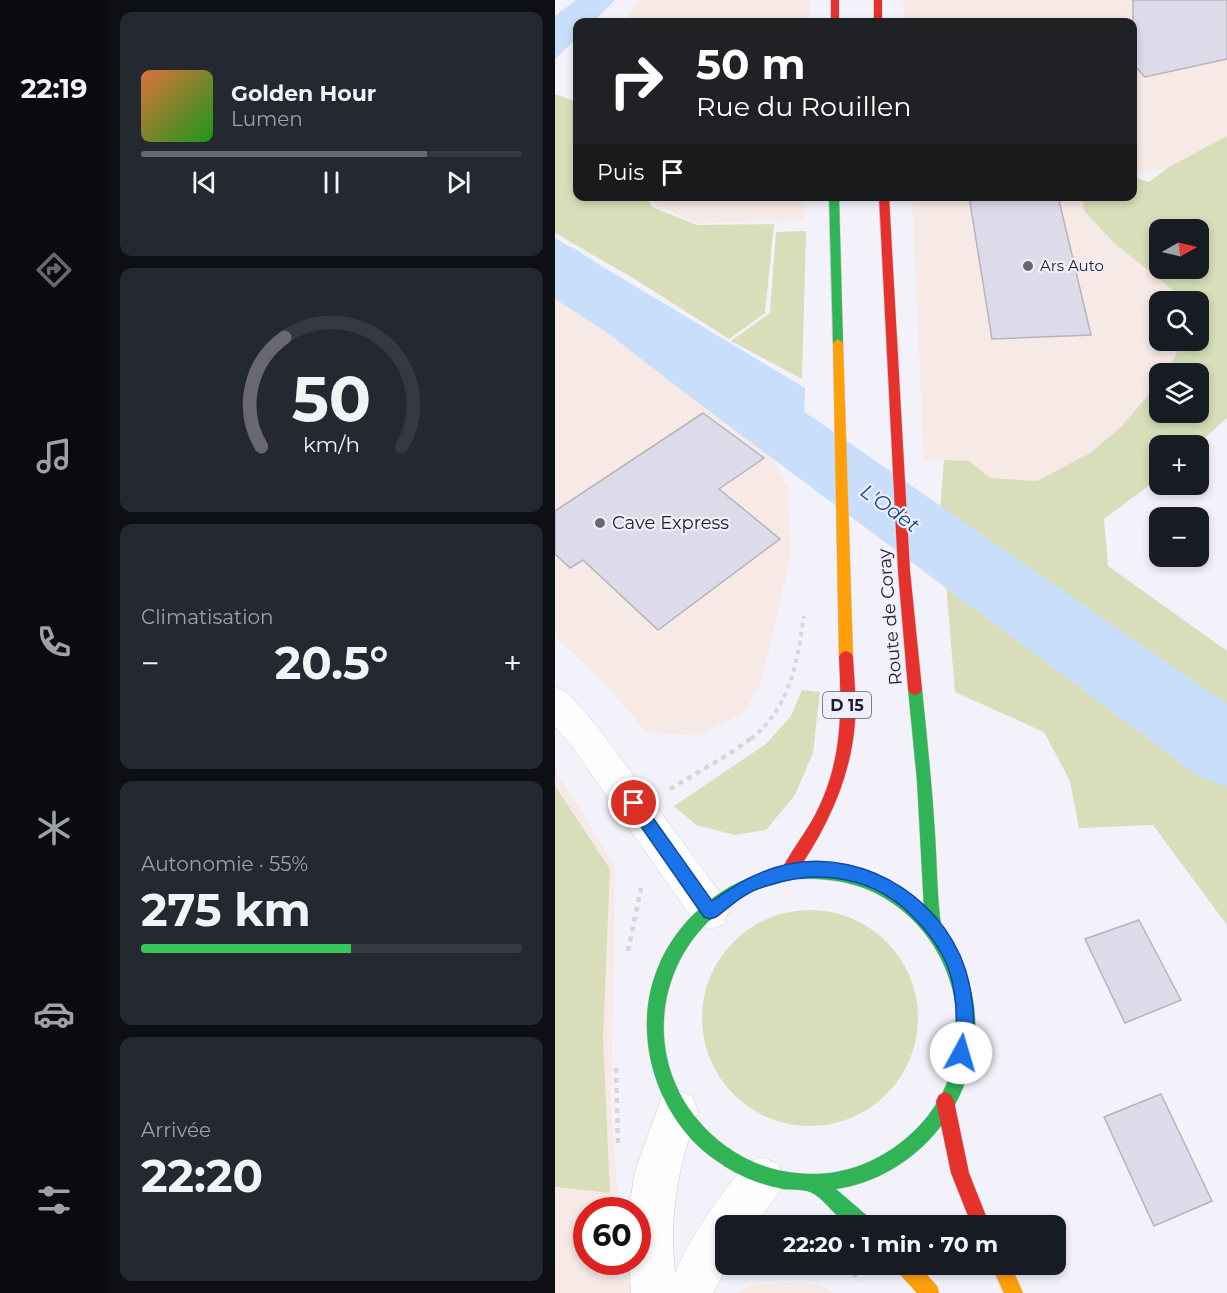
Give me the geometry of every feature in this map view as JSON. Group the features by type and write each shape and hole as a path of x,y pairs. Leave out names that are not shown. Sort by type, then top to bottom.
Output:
{"main road":[{"path":"835,0 835,18"},
{"path":"878,0 878,18"},
{"name":"D 15","path":"789,871 803,852 832,796 841,773 848,720 838,418 834,201"},
{"name":"Route de Coray","path":"885,201 904,571 924,781 933,926"},
{"path":"830,870 851,873 879,882 906,898 933,926 946,944 958,972 965,1004 965,1036 958,1069 945,1101 921,1133 891,1159 854,1177 797,1185 763,1179 729,1164 699,1141 677,1111 662,1078 656,1042 658,1006 668,972 685,940 710,911 745,886 789,871 830,870"},
{"path":"945,1101 960,1173 977,1215"},
{"path":"815,1184 853,1215"},
{"path":"914,1275 930,1293"},
{"path":"1005,1275 1014,1293"}],"street":[{"path":"555,702 585,736 710,911"},
{"path":"654,1293 651,1268 654,1191 664,1147 677,1111"},
{"path":"735,1215 763,1179"},
{"path":"690,1293 697,1274 715,1245"}],"path":[{"path":"634,803 667,790 748,740 766,726 788,691 805,609"},
{"path":"855,1275 871,1287"}],"shaded area":[{"path":"638,0 809,0 809,18 627,18"},
{"path":"903,0 1227,0 1227,136 1169,167 1137,174 1137,18 904,18"},
{"path":"652,201 805,201 804,220 697,223 654,205"},
{"path":"912,201 1082,201 1085,212 1114,243 1149,271 1149,279 1159,279 1174,291 1149,291 1149,351 1177,351 1172,363 1149,363 1149,394 1121,427 1089,453 1037,481 990,478 968,461 924,461"},
{"path":"555,299 716,403 770,451 788,489 790,558 762,681 744,713 699,735 647,733 599,677 555,637"},
{"path":"555,772 570,792 615,867 611,1109 618,1197 573,1197 573,1275 651,1275 651,1271 719,1293 555,1293"},
{"path":"817,1284 835,1293 737,1293 752,1285"}],"green space":[{"path":"555,94 573,101 573,201 650,201 652,207 697,225 774,224 765,313 729,339 633,278 555,233"},
{"path":"1227,136 1227,418 1208,435 1149,435 1149,485 1104,519 1108,566 1227,651 1227,925 1153,825 1079,828 1070,781 1044,732 955,692 940,510 944,460 969,461 990,478 1037,481 1090,453 1121,427 1149,394 1149,423 1209,423 1209,363 1172,363 1177,351 1209,351 1209,291 1174,291 1159,279 1209,279 1209,219 1149,219 1149,271 1114,243 1085,212 1082,201 1137,201 1137,178 1149,182 1169,167"},
{"path":"806,231 802,379 731,341 770,313 776,232"},
{"path":"802,690 820,692 813,753 795,795 766,830 735,835 696,825 674,806 766,744 791,716"},
{"path":"555,786 610,869 603,1037 610,1193 555,1187"},
{"path":"810,910 831,912 851,918 870,928 886,942 900,958 910,977 916,997 918,1018 916,1039 910,1059 900,1078 886,1094 870,1108 851,1118 831,1124 810,1126 789,1124 769,1118 750,1108 734,1094 720,1078 710,1059 704,1039 702,1018 704,997 710,977 720,958 734,942 750,928 769,918 789,912"}],"water":[{"path":"576,0 615,0 597,18 573,18 573,42 555,59 555,16"},
{"path":"555,238 805,388 801,479 716,403 555,299"}],"building":[{"path":"1133,0 1227,0 1227,59 1145,77 1137,68 1137,18 1133,18"},
{"name":"Ars Auto","path":"970,201 1059,201 1091,335 992,339"},
{"path":"703,413 764,458 719,489 780,539 658,630 583,560 570,568 555,554 555,511"},
{"path":"1139,920 1181,1000 1125,1023 1085,939"},
{"path":"1161,1094 1212,1201 1154,1226 1104,1117"}],"waterway":[{"name":"L'Odet","path":"555,262 708,377 1227,750"}],"traffic: fast":[{"path":"834,201 838,343"},
{"path":"915,689 924,781 933,926"},
{"path":"811,871 841,874 871,883 897,898 921,917 940,941 955,967 964,997 967,1027 964,1057 955,1087 940,1113 921,1137 897,1156 871,1171 841,1180 811,1183 781,1180 751,1171 725,1156 701,1137 682,1113 667,1087 658,1057 655,1027 658,997 667,967 682,941 701,917 725,898 751,883 781,874 811,871"},
{"path":"815,1184 853,1215"}],"traffic: slow":[{"path":"838,343 846,657"},
{"path":"914,1275 930,1293"},
{"path":"1005,1275 1014,1293"}],"traffic: jam":[{"path":"835,0 835,18"},
{"path":"878,0 878,18"},
{"path":"884,201 904,571 915,689"},
{"path":"789,871 821,819 842,763 848,722 846,657"},
{"path":"945,1101 960,1173 977,1215"}],"place":[{"name":"Ars Auto","path":"1028,266"},
{"name":"Cave Express","path":"600,523"}],"route":[{"path":"634,803 710,911 745,886 789,871 820,869 851,873 879,882 906,898 933,926 946,944 958,972 965,1004 965,1036 961,1053"}]}
